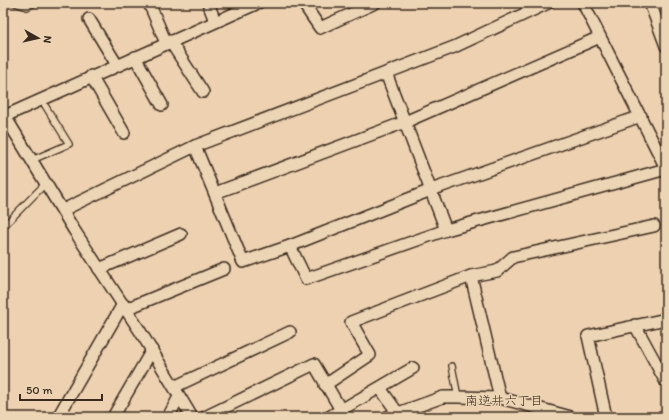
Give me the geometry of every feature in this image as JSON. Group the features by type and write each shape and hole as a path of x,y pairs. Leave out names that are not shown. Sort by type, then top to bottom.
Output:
{"street":[{"path":"149,3 168,42 203,92"},
{"path":"208,3 215,21"},
{"path":"192,417 152,350 45,184 4,115 258,3"},
{"path":"303,3 320,28 375,3"},
{"path":"63,210 195,146 454,47 548,3"},
{"path":"290,246 306,279 446,230 666,169 583,3"},
{"path":"650,3 666,46"},
{"path":"89,19 117,65"},
{"path":"215,193 405,122 600,36"},
{"path":"135,57 162,105"},
{"path":"386,73 446,230"},
{"path":"91,76 124,132"},
{"path":"195,146 243,262 290,246 431,190 640,116"},
{"path":"324,385 370,355 351,322 471,276 497,271 513,257 654,226"},
{"path":"99,269 181,234"},
{"path":"62,415 124,307 224,269"},
{"path":"471,276 500,398"},
{"path":"606,417 588,336 666,319"},
{"path":"635,326 666,382"},
{"path":"168,417 176,392 290,332"},
{"path":"113,417 152,350"},
{"path":"206,417 314,364 324,385 341,410"},
{"path":"329,417 413,368"},
{"path":"380,388 392,415 411,413 443,397 458,397 500,398 564,416"}],"lane":[{"path":"15,3 26,7 34,3"},
{"path":"32,160 69,144 41,99"},
{"path":"3,227 45,184"},
{"path":"452,366 458,397"}],"district":[{"name":"南逆井六丁目","path":"504,400"}]}
